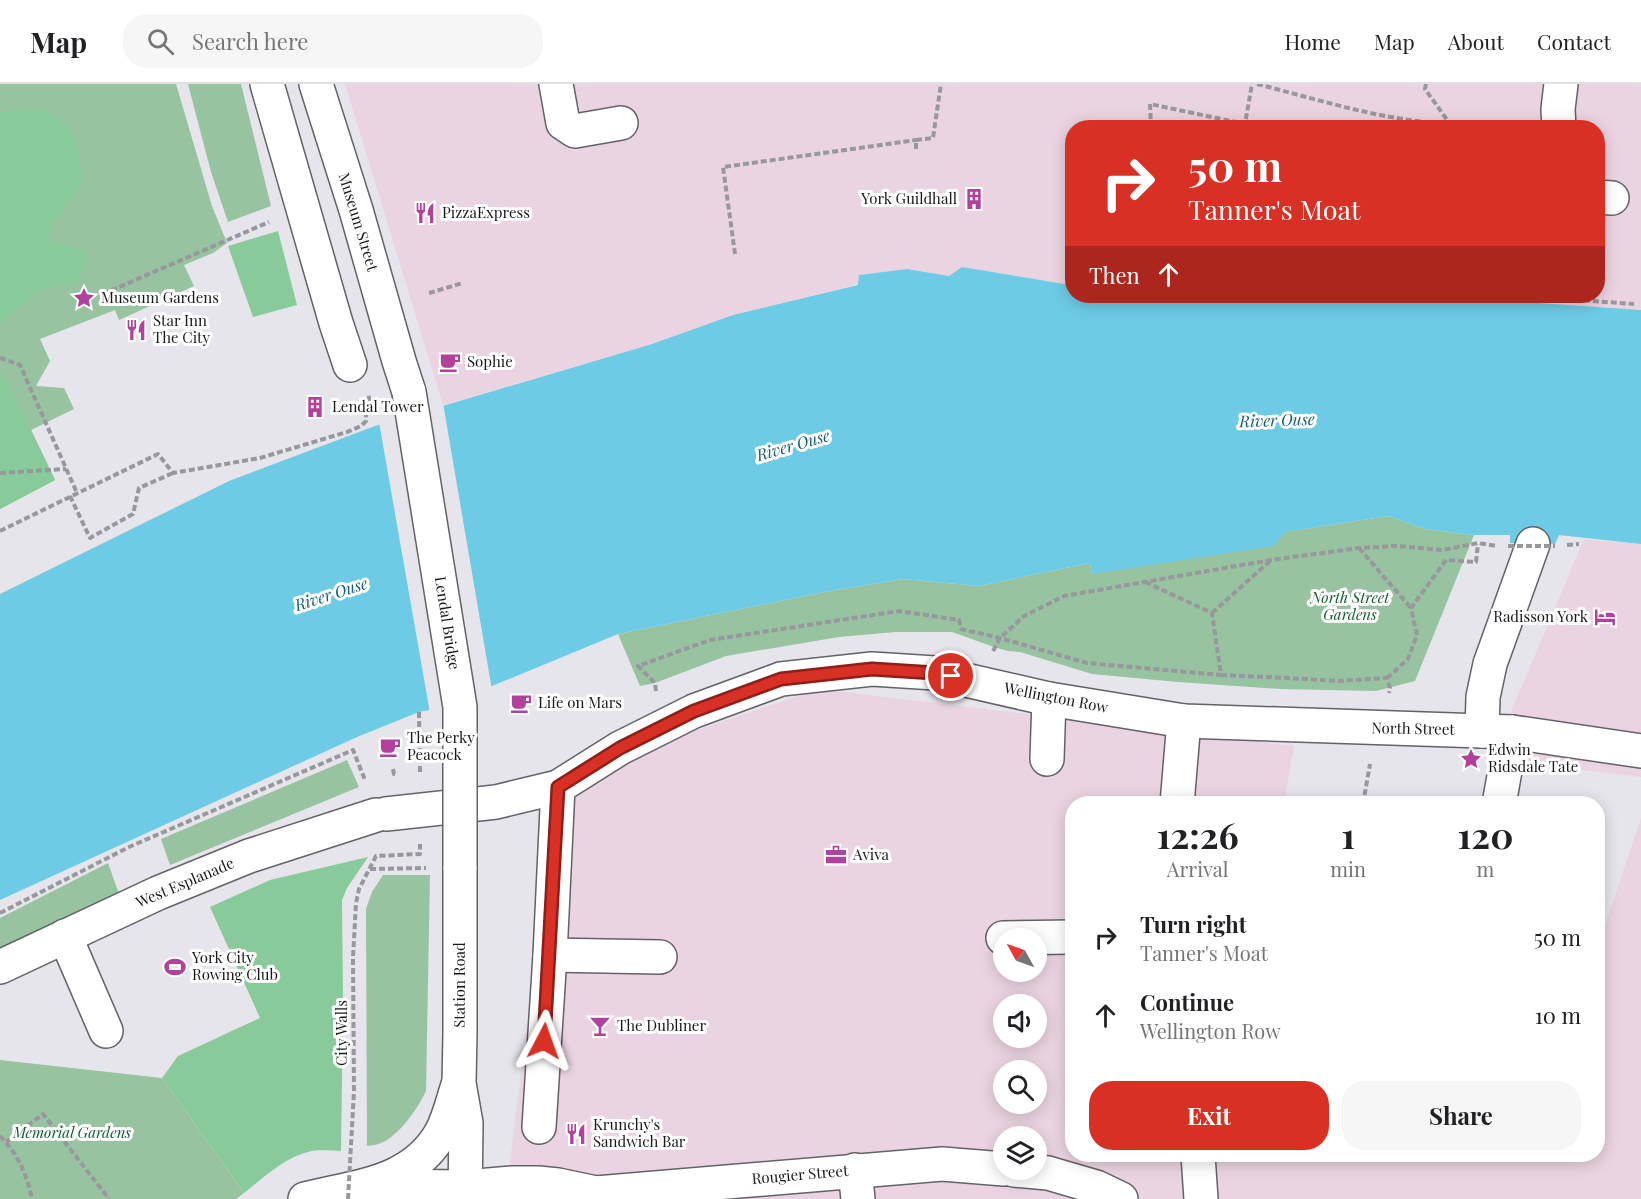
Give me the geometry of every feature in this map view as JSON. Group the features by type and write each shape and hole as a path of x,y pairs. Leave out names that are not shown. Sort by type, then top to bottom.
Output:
{"street":[{"path":"267,84 350,365"},
{"name":"Museum Street","path":"316,84 356,210 399,361"},
{"path":"556,84 563,123 575,131 621,123"},
{"path":"1559,120 1561,84"},
{"name":"Lendal Bridge","path":"399,361 409,392 460,707 460,877"},
{"path":"1499,796 1497,731 1484,697 1490,664 1532,545"},
{"name":"Wellington Row","path":"558,787 620,748 694,711 781,679 872,669 935,673 1049,699 1184,721"},
{"path":"1047,759 1049,699"},
{"path":"1178,796 1184,721"},
{"name":"North Street","path":"1184,721 1497,731 1641,751"},
{"path":"538,1127 550,955 558,787"},
{"name":"West Esplanade","path":"0,967 158,893 249,856 381,815 496,801 558,787"},
{"name":"Station Road","path":"460,877 459,1083 466,1123 465,1193"},
{"path":"65,936 106,1031"},
{"path":"1047,937 1065,937"},
{"path":"550,955 660,957"},
{"name":"Station Road","path":"366,1195 411,1167 429,1151 442,1131 459,1083"},
{"path":"1199,1162 1202,1199"},
{"name":"Rougier Street","path":"366,1195 465,1193 512,1183 558,1185 588,1196 856,1185 942,1164 993,1168"},
{"path":"1047,1173 1096,1187 1121,1199"},
{"path":"305,1199 366,1195"}],"path":[{"path":"735,254 723,167 933,138 941,84"},
{"path":"1246,120 1252,84"},
{"path":"1257,84 1269,85 1405,120"},
{"path":"1426,84 1425,89 1446,120"},
{"path":"1151,120 1150,104 1226,120"},
{"path":"916,140 916,149"},
{"path":"103,294 303,208"},
{"path":"429,294 463,283"},
{"path":"1605,302 1634,304"},
{"path":"0,358 20,365 77,493"},
{"path":"70,496 90,538 133,514 139,488 173,472 260,458 347,432 361,426 366,421 366,416"},
{"path":"0,531 158,454 173,472"},
{"path":"0,473 66,469"},
{"path":"1411,608 1446,561 1476,562 1478,543"},
{"path":"994,647 1000,638 1024,616 1064,596 1271,560 1359,548 1396,546 1443,550 1478,543 1496,546"},
{"path":"655,683 638,666 710,640 899,611 959,620 961,629 1087,663 1221,675 1338,681 1387,678 1408,659 1417,635 1411,608 1359,548"},
{"path":"1212,613 1271,560"},
{"path":"1145,582 1212,613"},
{"path":"1212,613 1221,675"},
{"path":"1387,678 1390,688"},
{"path":"419,712 420,772"},
{"path":"0,913 129,847 354,750 367,784"},
{"path":"406,855 376,856 370,869 460,877"},
{"name":"City Walls","path":"366,1195 354,1091 353,958 356,903 359,889 370,869"},
{"path":"6,1142 43,1114 109,1199"},
{"path":"0,1136 22,1167 32,1199"}],"shaded area":[{"path":"345,84 1641,84 1641,310 1540,303 1605,303 1605,120 1065,120 1065,284 962,267 949,276 907,269 859,275 859,284 733,315 652,344 443,405"},
{"path":"1584,539 1641,544 1641,777 1491,759"},
{"path":"819,689 1294,746 1285,796 1065,796 1065,1162 1605,1162 1605,925 1641,818 1641,1199 505,1199 558,787 649,746"}],"green space":[{"name":"Museum Gardens","path":"0,84 176,84 212,206 227,243 213,253 184,265 194,286 119,320 115,310 40,339 50,361 36,386 64,388 74,409 31,430 55,480 0,509"},
{"path":"188,84 241,84 271,206 228,222 211,172"},
{"path":"6,110 47,110 68,127 79,151 82,183 51,227 48,240 76,247 90,256 76,284 43,289 0,324 0,114"},
{"path":"278,231 297,305 253,317 228,246"},
{"path":"0,375 6,378 55,480 0,509"},
{"name":"North Street Gardens","path":"1388,516 1425,529 1474,535 1415,681 1376,691 1280,689 1092,674 1020,652 994,647 952,632 896,632 839,637 726,656 655,683 640,686 618,634 829,591 903,579 979,586 1090,563 1092,574 1284,532"},
{"path":"347,760 359,787 170,865 161,839"},
{"path":"368,857 347,888 342,900 341,1151 316,1151 299,1155 274,1169 244,1193 162,1078 178,1056 260,1018 210,907 270,880"},
{"path":"108,863 119,894 0,954 0,918"},
{"path":"383,875 430,875 426,1091 401,1128 379,1144 367,1146 366,909 372,892"},
{"name":"Memorial Gardens","path":"0,1060 162,1078 244,1193 236,1199 0,1199"}],"water":[{"name":"River Ouse","path":"962,267 1065,284 1065,303 1540,303 1641,310 1641,544 1559,535 1555,544 1510,543 1510,535 1474,535 1425,529 1388,516 1285,532 1273,546 1092,574 1090,563 979,586 903,579 829,591 618,634 492,686 357,737 0,900 0,594 229,481 375,426 652,344 733,315 858,285 859,275 907,269 949,276"}],"pier":[{"path":"443,403 492,690 430,713 379,422"}],"place":[{"name":"York Guildhall","path":"974,199"},
{"name":"PizzaExpress","path":"425,213"},
{"name":"Museum Gardens","path":"84,298"},
{"name":"Star Inn The City","path":"136,330"},
{"name":"Sophie","path":"450,362"},
{"name":"Lendal Tower","path":"315,407"},
{"name":"Radisson York","path":"1605,617"},
{"name":"Life on Mars","path":"521,703"},
{"name":"The Perky Peacock","path":"390,747"},
{"name":"Edwin Ridsdale Tate","path":"1471,759"},
{"name":"Aviva","path":"836,855"},
{"name":"York City Rowing Club","path":"175,967"},
{"name":"The Dubliner","path":"600,1026"},
{"name":"Krunchy's Sandwich Bar","path":"576,1134"}],"route":[{"path":"544,1041 558,787 620,748 694,711 781,679 872,669 951,676"}]}
